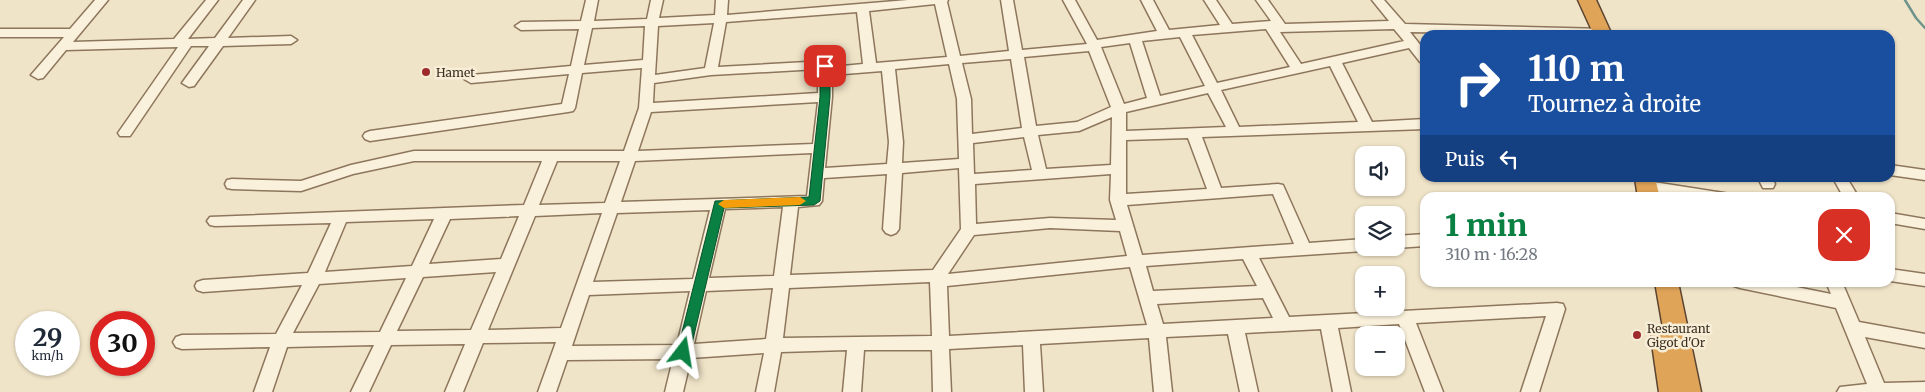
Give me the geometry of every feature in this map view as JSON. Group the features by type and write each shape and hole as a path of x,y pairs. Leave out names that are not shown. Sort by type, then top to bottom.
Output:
{"highway":[{"path":"1587,0 1604,30"},
{"path":"1600,0 1605,30"},
{"path":"1654,287 1672,392"},
{"path":"1667,287 1688,392"}],"street":[{"path":"38,74 102,0"},
{"path":"125,133 182,43 212,0"},
{"path":"189,83 249,0"},
{"path":"370,136 568,108 592,0"},
{"path":"547,392 646,108 652,22 657,0"},
{"path":"711,71 721,18 722,0"},
{"path":"792,0 792,14"},
{"path":"522,26 587,25 792,14 863,9 902,2 941,0 964,99 969,230 938,278 942,392"},
{"path":"1007,0 1030,132 1040,175"},
{"path":"1069,0 1094,46 1119,109 1118,200 1156,331 1163,392"},
{"path":"1147,0 1165,34"},
{"path":"1210,0 1228,28"},
{"path":"1262,0 1298,69"},
{"path":"1378,0 1420,52"},
{"path":"863,9 870,68"},
{"path":"825,72 1018,55 1094,46 1165,34 1270,25 1276,28 1401,26 1504,30"},
{"path":"1184,32 1235,132"},
{"path":"0,33 74,33"},
{"path":"1135,38 1155,101"},
{"path":"62,46 291,40"},
{"path":"965,138 1080,126 1119,109 1414,43"},
{"path":"1334,61 1368,127"},
{"path":"471,79 649,63"},
{"path":"215,221 814,201 825,97 825,66 711,71 648,80"},
{"path":"888,67 896,142 891,229"},
{"path":"646,108 825,97"},
{"path":"1118,136 1420,124"},
{"path":"1193,133 1216,193"},
{"path":"232,184 301,186 352,170 414,156 629,156 820,148"},
{"path":"454,392 552,155"},
{"path":"817,174 966,163"},
{"path":"967,180 1118,169"},
{"path":"1895,171 1925,175"},
{"path":"1642,187 1679,192"},
{"path":"1118,200 1278,189 1304,249"},
{"path":"765,392 774,345 791,201"},
{"path":"674,392 719,204"},
{"path":"360,392 445,213"},
{"path":"263,392 281,340 314,278 341,217"},
{"path":"1895,219 1925,224"},
{"path":"969,230 1050,223 1125,226"},
{"path":"1405,241 1420,240"},
{"path":"582,289 781,281 938,278 1136,261 1355,246"},
{"path":"1248,253 1284,324"},
{"path":"203,286 507,264"},
{"path":"1895,276 1925,280"},
{"path":"1764,287 1842,303"},
{"path":"1836,287 1878,390"},
{"path":"1146,298 1268,292"},
{"path":"560,353 683,352 774,345 940,343 1557,308 1530,392"},
{"path":"1405,317 1434,392"},
{"path":"1328,321 1342,392"},
{"path":"1235,327 1248,392"},
{"path":"1853,328 1925,341"},
{"path":"182,342 566,335"},
{"path":"1031,338 1034,392"},
{"path":"852,392 856,343"},
{"path":"1846,392 1925,389"}],"waterway":[{"path":"1905,0 1916,18 1925,28"}],"slow traffic":[{"path":"724,204 800,201"}],"place":[{"name":"Hamet","path":"426,72"},
{"name":"Restaurant Gigot d'Or","path":"1637,335"}],"route":[{"path":"683,352 719,204 814,201 825,97 825,66"}]}
